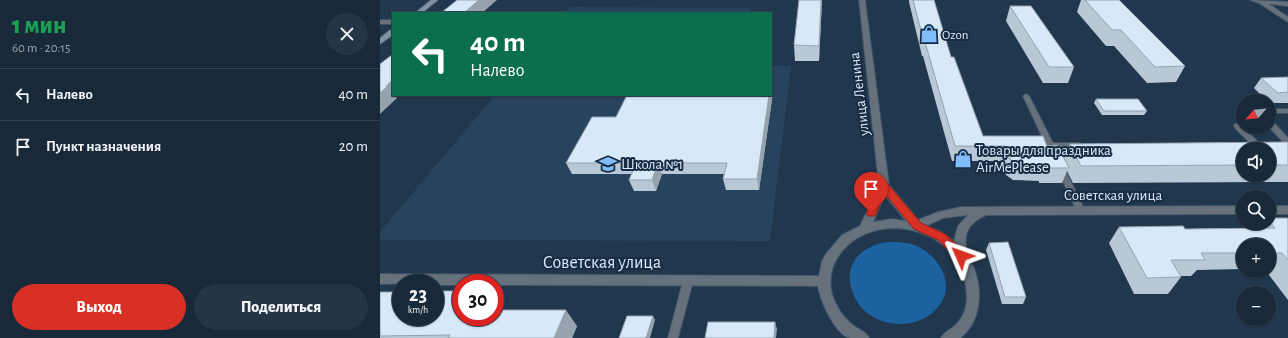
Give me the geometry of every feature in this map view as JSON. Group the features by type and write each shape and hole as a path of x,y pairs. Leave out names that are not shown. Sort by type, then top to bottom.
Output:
{"street":[{"path":"419,12 434,0"},
{"name":"улица Ленина","path":"862,0 884,186"},
{"path":"1253,0 1288,4"},
{"path":"1261,1 1288,20"},
{"path":"380,22 392,22"},
{"path":"380,42 392,33"},
{"path":"865,227 884,186 917,226"},
{"name":"Советская улица","path":"917,226 944,213 961,211 1236,210"},
{"path":"1276,210 1288,210"},
{"path":"961,256 959,240 962,226 970,218 984,211"},
{"path":"862,338 849,334 830,306 824,281 829,258 844,239 865,227 890,222 917,226 942,237 961,256 973,279 973,305 959,333 948,338"},
{"name":"Советская улица","path":"380,279 824,281"}],"lane":[{"path":"1026,96 1051,152 1081,211"},
{"path":"1276,111 1288,111"},
{"path":"1276,130 1288,142"},
{"path":"1246,134 1253,142"},
{"path":"1051,152 1089,146"},
{"path":"673,338 688,281"}],"shaded area":[{"path":"569,7 751,8 750,12 565,12"},
{"name":"Школа №1","path":"772,66 791,66 770,241 380,240 380,232 494,96 772,96"},
{"path":"887,242 907,243 919,247 934,258 944,274 946,290 943,299 931,314 923,319 904,324 885,322 867,313 856,300 850,284 851,268 854,261 860,254 869,248"}],"building":[{"path":"457,0 479,0 465,12 442,12"},
{"path":"799,0 821,0 819,46 794,45"},
{"path":"913,0 934,0 951,57 954,57 983,136 1043,136 1047,146 1057,145 1069,168 1046,168 1045,165 1018,164 1011,160 1005,146 955,146"},
{"path":"1085,0 1119,0 1185,66 1155,67 1121,30 1112,30"},
{"path":"1010,6 1031,6 1074,67 1049,67"},
{"path":"392,55 392,81 380,93 380,64"},
{"path":"1288,77 1288,92 1278,93 1261,78"},
{"path":"626,96 769,96 757,179 723,179 727,163 658,163 652,180 629,180 636,163 566,163 592,117 616,117"},
{"path":"1096,99 1138,99 1147,111 1104,111"},
{"path":"1236,142 1236,165 1081,166 1070,144"},
{"path":"1276,142 1288,142 1288,165 1276,165"},
{"path":"1276,218 1288,218 1288,260 1282,253 1276,253 1276,238 1236,238 1236,253 1201,253 1205,260 1171,260 1181,277 1147,278 1119,227 1183,226 1185,229 1276,230"},
{"path":"1008,242 1026,297 1005,297 989,243"},
{"path":"444,291 452,291 452,326 504,326 504,310 566,310 554,338 448,338 450,335 380,336 380,292 392,292 392,326 444,326"},
{"path":"627,316 653,316 646,338 619,338"},
{"path":"708,322 775,322 774,338 705,338"}],"place":[{"name":"Ozon","path":"929,34"},
{"name":"Товары для праздника AirMePlease","path":"963,159"},
{"name":"Школа №1","path":"608,164"}],"route":[{"path":"871,213 884,186 917,226 942,237 961,256"}]}
